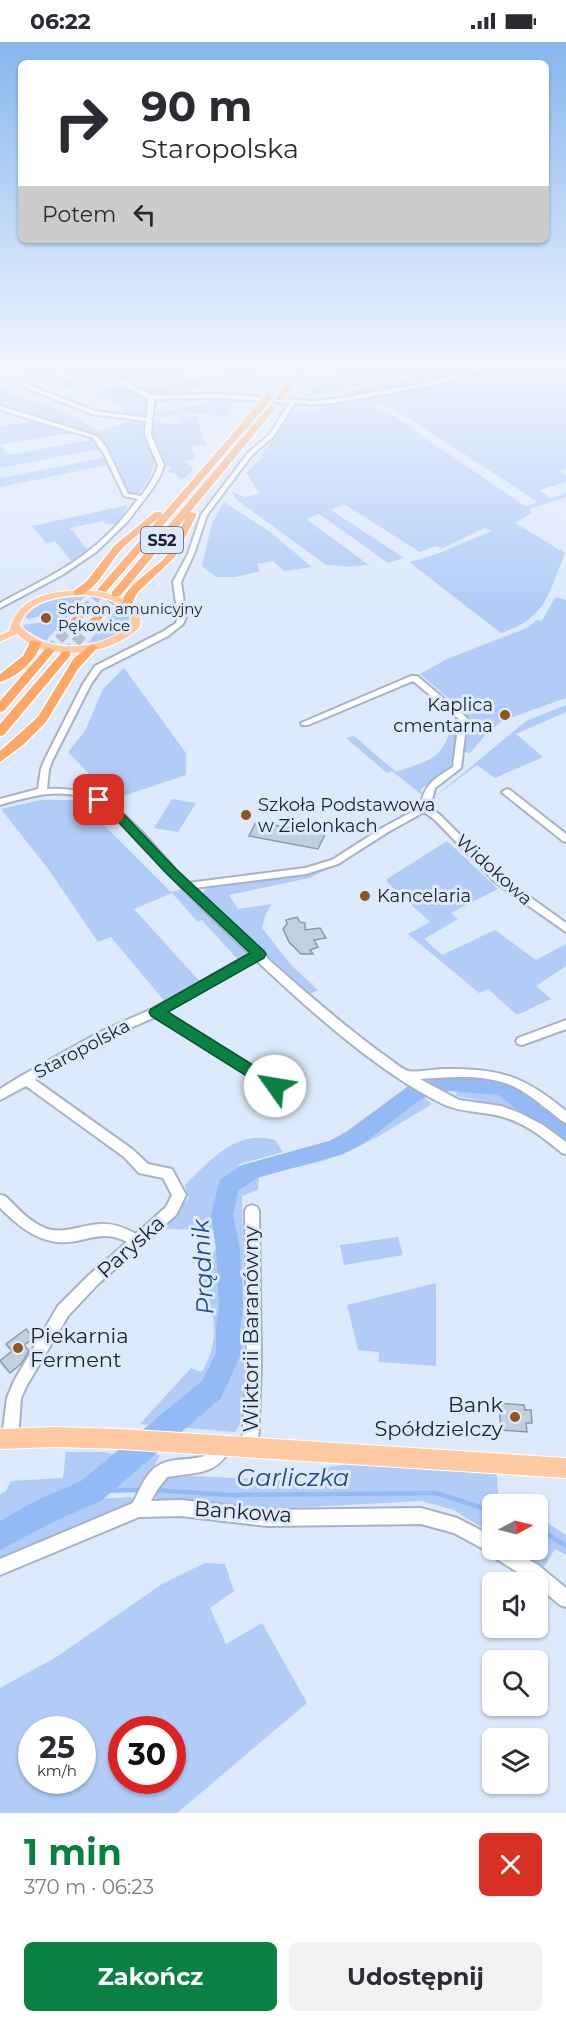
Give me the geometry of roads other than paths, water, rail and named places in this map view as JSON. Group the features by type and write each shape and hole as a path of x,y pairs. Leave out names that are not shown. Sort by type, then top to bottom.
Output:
{"highway":[{"name":"S52","path":"102,590 226,446"},
{"name":"S52","path":"116,594 241,446"},
{"path":"127,604 128,599 137,588 166,563 175,551 207,486"},
{"path":"78,593 91,584 123,542 187,491"},
{"path":"75,621 84,611"},
{"path":"92,623 100,614"},
{"path":"0,679 35,648 32,641"},
{"path":"0,758 37,726 52,706 74,667 92,647"},
{"path":"0,708 49,651"},
{"path":"0,732 66,654"}],"main road":[{"path":"0,639 13,633 18,616 31,604 50,597 78,593 108,596 127,604 136,614 135,627 114,641 92,647 60,648 32,641 15,640 0,645"},
{"path":"15,627 32,641"},
{"path":"5,1439 120,1439 186,1442 566,1468"}],"street":[{"path":"104,446 115,476 126,495 142,498"},
{"path":"0,606 90,556 110,539 158,476 161,465 153,446"},
{"path":"42,792 45,769 49,759 91,676 105,663 165,634 179,624 182,617 177,582 191,554 204,515 259,446"},
{"path":"187,886 306,871 335,862 425,808 426,793 429,787 457,768 463,718 414,678 305,723"},
{"path":"0,802 42,792 81,794 107,805 187,886 259,954 361,1044 452,1103 508,1113 531,1124 566,1149"},
{"path":"507,792 566,839"},
{"name":"Widokowa","path":"425,808 437,817 499,880 566,928"},
{"name":"Staropolska","path":"0,1095 104,1035 156,1012 259,954"},
{"path":"156,1012 275,1086"},
{"path":"522,1041 566,1024"},
{"path":"409,1077 427,1073 499,1077 513,1081 536,1094 566,1118"},
{"name":"Paryska","path":"5,1439 14,1398 21,1381 63,1311 93,1280 176,1205 179,1195 167,1173 144,1169 128,1153 25,1079"},
{"path":"0,1200 33,1228 47,1235 68,1235 115,1229 137,1241"},
{"name":"Wiktorii Baranówny","path":"250,1447 254,1365 252,1211"},
{"path":"140,1509 151,1484 163,1470 206,1465 219,1456 224,1445"},
{"name":"Bankowa","path":"0,1567 28,1553 140,1509 182,1508 267,1518 421,1516 457,1526 482,1540"},
{"path":"514,1560 532,1571 566,1599"}],"waterway":[{"name":"Prądnik","path":"0,1536 45,1511 91,1491 212,1389 229,1354 228,1328 231,1306 228,1249 222,1215 228,1186 250,1171 335,1148 356,1137 414,1093 449,1083 498,1086 505,1089 566,1134"},
{"name":"Garliczka","path":"91,1491 142,1490"},
{"name":"Garliczka","path":"155,1490 228,1495 436,1493 482,1508"},
{"name":"Garliczka","path":"548,1535 566,1546"}],"tunnel":[{"path":"84,611 102,590"},
{"path":"100,614 116,594"},
{"path":"49,651 75,621"},
{"path":"66,654 92,623"}],"place":[{"name":"Schron amunicyjny Pękowice","path":"46,618"},
{"name":"Kaplica cmentarna","path":"505,715"},
{"name":"Szkoła Podstawowa w Zielonkach","path":"246,815"},
{"name":"Kancelaria","path":"365,896"},
{"name":"Piekarnia Ferment","path":"18,1348"},
{"name":"Bank Spółdzielczy","path":"515,1417"}]}
